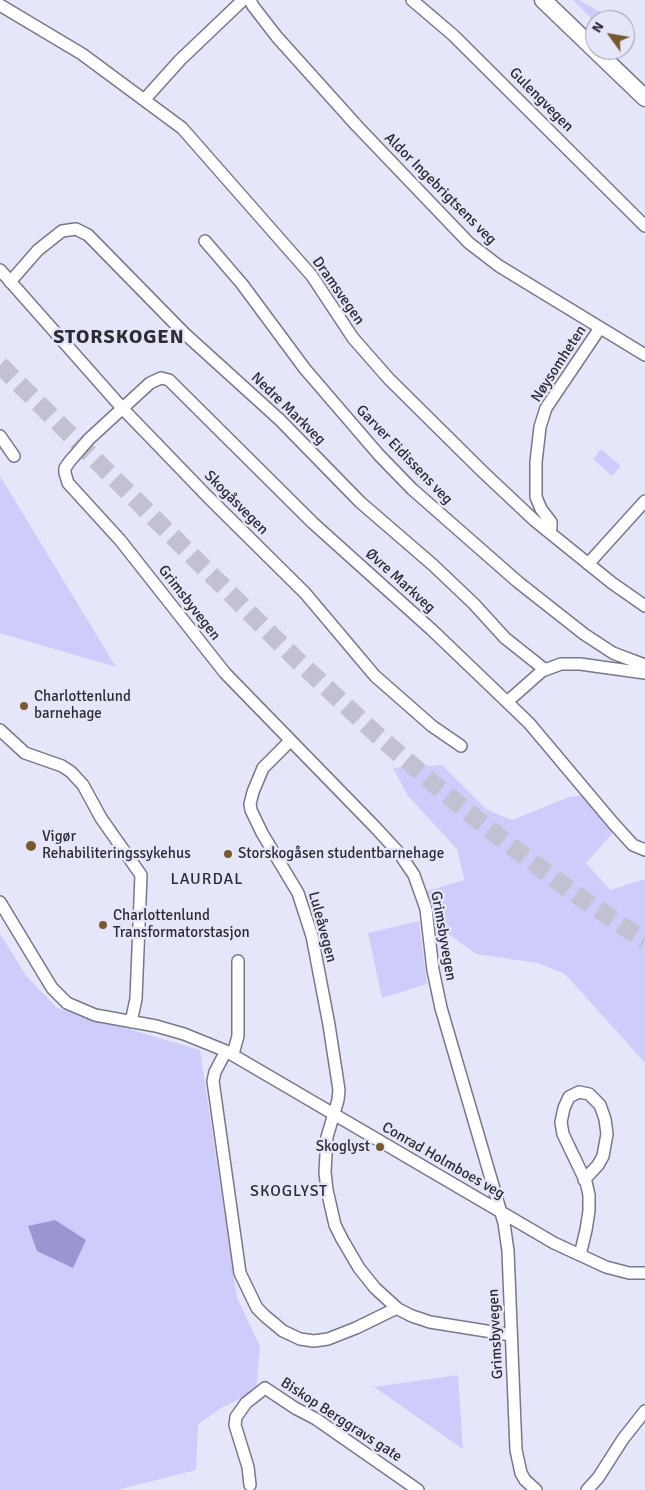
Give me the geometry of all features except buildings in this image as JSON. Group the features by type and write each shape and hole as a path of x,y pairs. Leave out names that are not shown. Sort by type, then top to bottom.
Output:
{"street":[{"path":"145,99 180,60 243,0"},
{"name":"Aldor Ingebrigtsens veg","path":"250,0 277,37 351,119 469,243 499,266 645,355"},
{"name":"Gulengvegen","path":"412,0 453,35 645,226"},
{"path":"543,0 645,98"},
{"name":"Dramsvegen","path":"0,5 82,54 182,128 284,242 322,288 353,338 389,379 483,472 549,531 588,564 645,606"},
{"name":"Nedre Markveg","path":"10,282 51,238 69,229 82,231 184,333 274,415 360,502 439,570 505,638 544,669"},
{"name":"Garver Eidissens veg","path":"205,240 242,284 304,369 412,490 518,582 584,634 613,653 645,665"},
{"name":"Skogåsvegen","path":"0,270 123,409 305,593 375,676 432,726 461,746"},
{"name":"Nøysomheten","path":"549,531 551,522 541,509 536,497 536,462 540,427 546,408 600,328"},
{"name":"Øvre Markveg","path":"123,409 150,383 161,378 169,380 313,524 432,630 507,702 539,734 552,752 633,845 645,850"},
{"name":"Grimsbyvegen","path":"123,409 89,439 70,460 65,468 66,479 75,492 120,540 225,673 388,841 414,875 426,909 433,970 442,1008 505,1228 508,1250 515,1384 514,1420 516,1450 521,1473 525,1480 536,1490"},
{"path":"0,436 14,456"},
{"path":"588,564 645,501"},
{"path":"507,702 544,669 561,664 580,664 645,673"},
{"path":"0,730 30,755 62,766 71,772 83,785 110,832 141,875 136,999 132,1022"},
{"name":"Luleåvegen","path":"290,741 260,774 250,804 262,832 298,894 312,936 339,1090 338,1100 327,1137 325,1172 333,1218 342,1240 359,1268 375,1288 397,1308 412,1316 430,1322 511,1335"},
{"name":"Conrad Holmboes veg","path":"0,902 42,972 60,997 80,1009 95,1015 156,1026 184,1034 230,1053 535,1233 606,1268 629,1273 645,1273"},
{"path":"238,961 238,1036 230,1053 215,1072 213,1081 240,1273 257,1308 283,1330 300,1339 314,1341 328,1338 356,1328 397,1308"},
{"path":"580,1256 589,1211 589,1195 565,1140 562,1127 562,1115 566,1102 569,1097 579,1092 589,1094 600,1105 608,1134 603,1156 598,1165 584,1180"},
{"name":"Biskop Berggravs gate","path":"250,1485 248,1467 235,1425 236,1417 246,1403 265,1388 295,1408 316,1419 418,1490"},
{"path":"588,1490 645,1411"}],"shaded area":[{"path":"573,0 579,0 596,10 585,10 585,12"},
{"path":"601,449 621,466 612,476 593,459"},
{"path":"0,476 116,667 0,633"},
{"path":"442,765 486,809 512,820 569,797 587,795 619,826 586,863 610,890 645,879 645,1063 565,974 538,963 476,954 427,918 427,891 464,880 464,878 457,849 408,796 393,768"},
{"path":"419,921 427,984 382,998 368,933"},
{"path":"0,934 27,977 57,1008 200,1050 237,1298 260,1346 256,1391 221,1408 198,1424 196,1470 117,1490 0,1490"},
{"path":"55,1220 86,1240 73,1268 37,1251 28,1226"},
{"path":"458,1375 463,1449 374,1387"}],"tunnel":[{"path":"0,365 295,658 375,733 508,844 571,891 645,941"}],"place":[{"name":"Charlottenlund barnehage","path":"24,706"},
{"name":"Vigør Rehabiliteringssykehus","path":"31,846"},
{"name":"Storskogåsen studentbarnehage","path":"228,854"},
{"name":"Charlottenlund Transformatorstasjon","path":"103,925"},
{"name":"Skoglyst","path":"380,1147"}],"district":[{"name":"STORSKOGEN","path":"119,338"},
{"name":"LAURDAL","path":"207,880"},
{"name":"SKOGLYST","path":"289,1192"}]}
